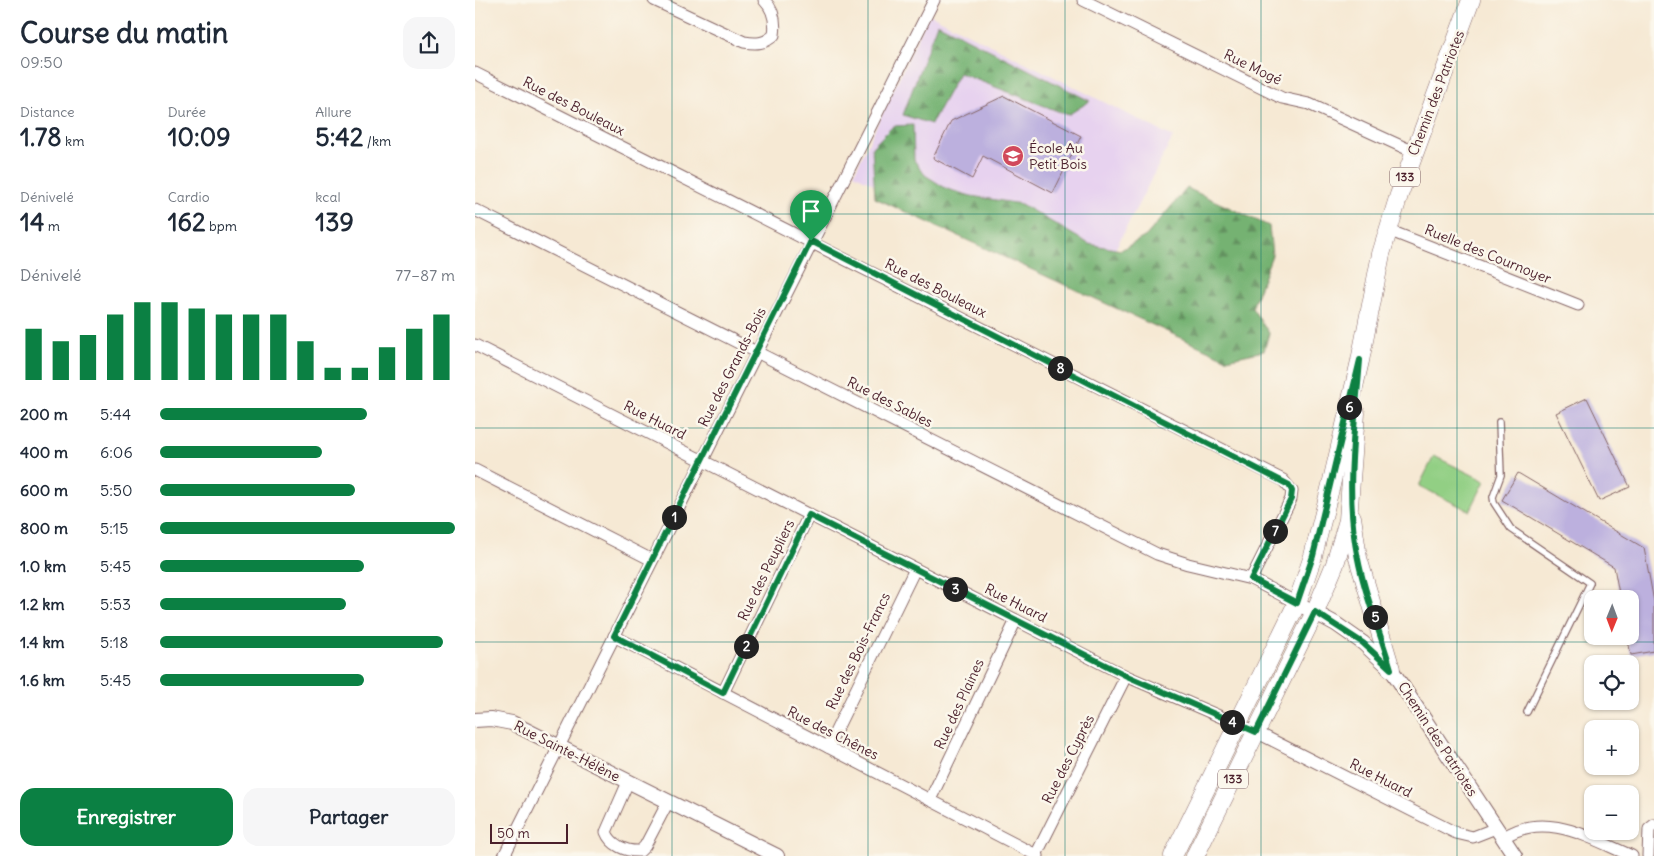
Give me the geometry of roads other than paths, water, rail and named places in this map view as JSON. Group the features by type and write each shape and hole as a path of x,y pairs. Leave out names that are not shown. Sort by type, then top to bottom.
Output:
{"main road":[{"name":"Chemin des Patriotes","path":"1360,360 1388,230 1414,152 1471,0"},
{"name":"133","path":"1195,856 1315,612 1335,564 1348,520 1351,499 1360,360"},
{"name":"133","path":"1173,856 1297,603 1313,556 1360,360"},
{"path":"1351,499 1357,558 1391,669"}],"street":[{"path":"654,0 744,42 753,44 767,42 774,35 774,17 769,5 764,0"},
{"name":"Rue des Grands-Bois","path":"504,856 811,241 934,0"},
{"name":"Rue Mogé","path":"1083,0 1282,98 1309,104 1414,152"},
{"name":"Rue des Bouleaux","path":"475,73 811,241 1289,485 1292,491 1291,499 1251,579"},
{"name":"Rue des Sables","path":"475,210 1157,554 1188,564 1251,579 1297,603"},
{"name":"Ruelle des Cournoyer","path":"1388,230 1578,305"},
{"name":"Rue Huard","path":"475,345 1127,676 1256,732 1456,832 1473,837 1517,828 1551,826 1570,830 1632,856"},
{"path":"475,470 652,560"},
{"name":"Rue des Peupliers","path":"723,693 809,515"},
{"name":"Rue des Bois-Francs","path":"828,747 915,569"},
{"name":"Chemin des Patriotes","path":"1297,603 1315,612 1363,643 1391,669 1515,856"},
{"name":"Rue des Plaines","path":"930,800 1016,620"},
{"name":"Rue des Chênes","path":"614,636 1037,856"},
{"name":"Rue des Cyprès","path":"1037,856 1127,676"},
{"name":"Rue Sainte-Hélène","path":"475,720 491,719 513,723 775,856"},
{"name":"Rue Sainte-Hélène","path":"628,782 606,832 612,843 625,849 640,851 645,846 668,802"},
{"path":"1648,856 1649,829 1654,825"}],"lane":[{"path":"1499,422 1501,475 1493,497 1494,503 1511,529 1590,583 1527,712"}],"place":[{"name":"École Au Petit Bois","path":"1013,156"}]}
